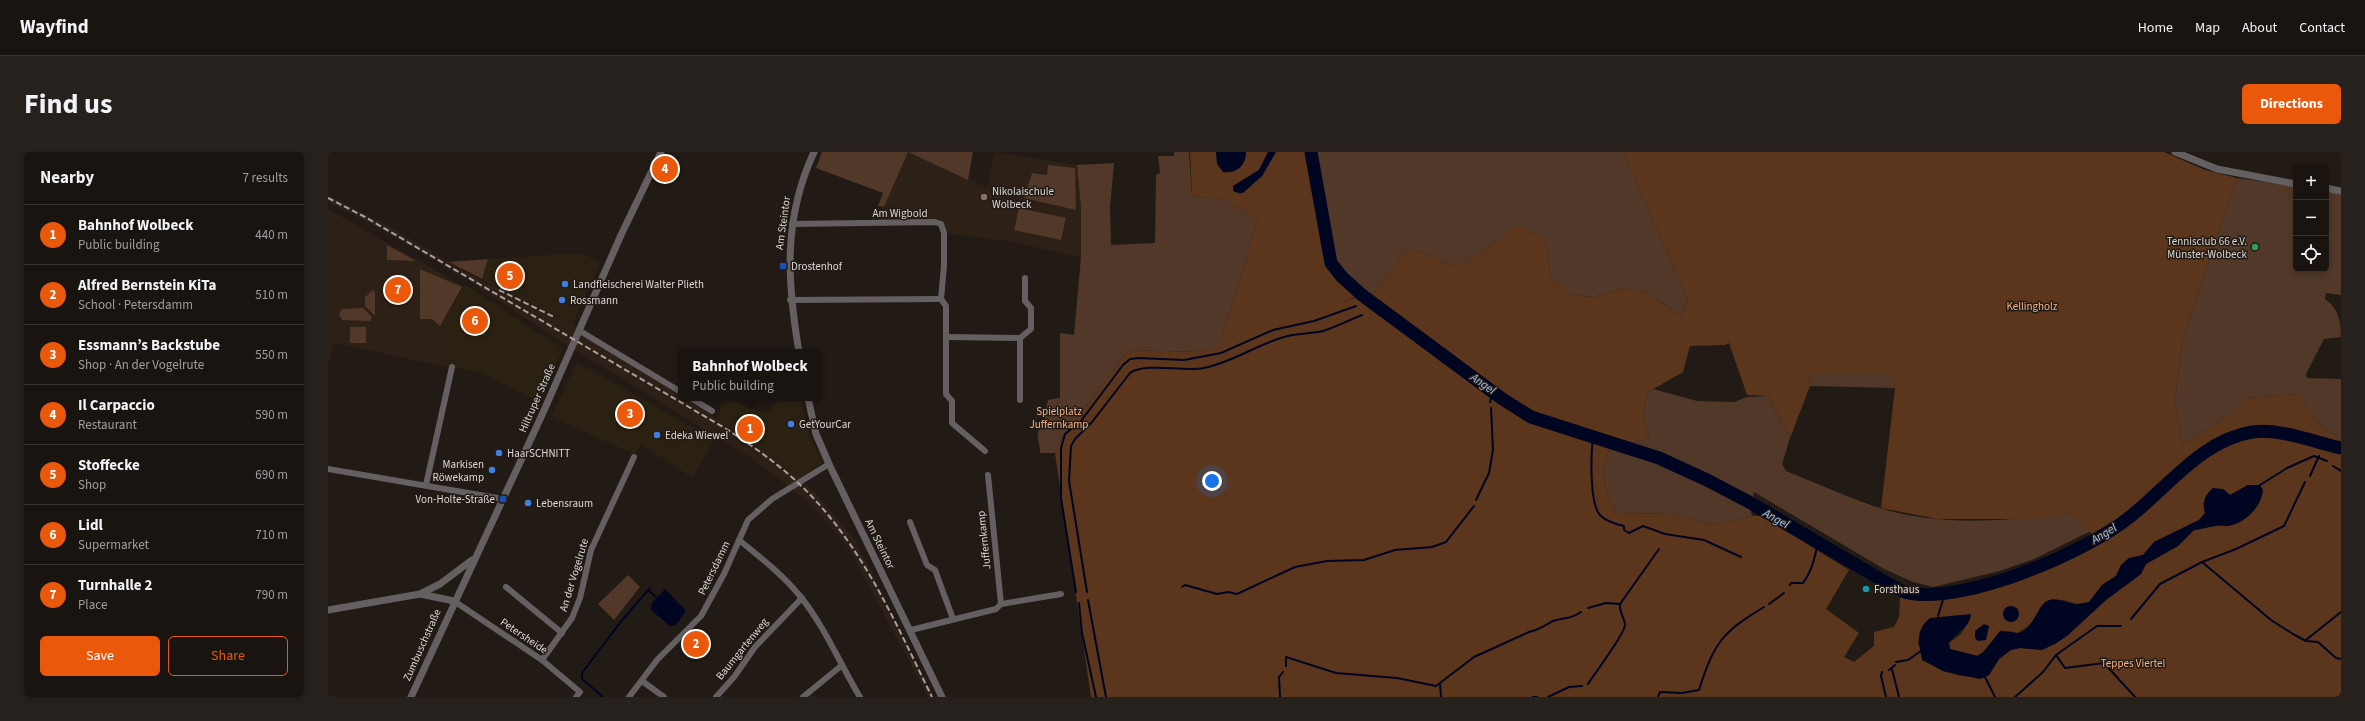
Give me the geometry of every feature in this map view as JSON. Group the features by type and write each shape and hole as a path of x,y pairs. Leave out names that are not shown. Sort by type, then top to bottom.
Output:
{"street":[{"name":"Hiltruper Straße","path":"454,601 503,499 580,331 620,235 662,152"},
{"name":"Am Steintor","path":"798,349 790,300 789,266 792,224 804,174 814,152"},
{"path":"2175,152 2217,169 2293,183"},
{"path":"2329,189 2341,191"},
{"name":"Am Wigbold","path":"792,224 935,222 941,224 944,233 944,266 941,299 946,306 946,394 952,401 952,423 985,451"},
{"path":"947,337 1020,338 1031,329 1031,308 1025,301 1025,278"},
{"path":"790,300 941,299"},
{"path":"580,331 678,390"},
{"path":"1020,338 1020,400"},
{"path":"426,485 452,367"},
{"path":"696,401 712,411"},
{"name":"Am Steintor","path":"809,401 816,434 829,464 942,697"},
{"name":"An der Vogelrute","path":"542,660 572,618 580,598 591,550 634,457"},
{"name":"Petersdamm","path":"629,697 657,660 700,616 721,581 748,520 758,510 829,464"},
{"path":"328,469 503,499"},
{"name":"Juffernkamp","path":"988,475 1001,604"},
{"path":"910,522 927,565 935,570 953,619"},
{"path":"739,540 766,562 802,598 827,638 841,666 860,697"},
{"path":"328,610 420,594 440,584 475,557"},
{"name":"An der Vogelrute","path":"506,588 562,633"},
{"path":"420,594 454,601"},
{"path":"910,630 996,609 1001,604 1061,594"},
{"name":"Baumgartenweg","path":"716,697 734,677 755,647 802,598"},
{"name":"Petersheide","path":"454,601 542,660 578,695 585,697"},
{"name":"Zumbuschstraße","path":"410,697 454,601"},
{"path":"803,697 841,666"},
{"path":"642,681 664,697"}],"shaded area":[{"name":"Nikolaischule Wolbeck","path":"908,152 987,187 994,152 1077,165 1081,208 1081,257 1007,241 944,233 941,224 877,223"},
{"path":"328,195 385,224 473,276 572,324 678,388 678,401 697,401 713,417 775,458 816,493 856,541 934,697 928,697 849,549 834,530 804,499 753,459 546,332 468,280 383,230 328,202"},
{"path":"328,209 463,286 440,326 456,336 447,367 334,343 328,365"},
{"path":"580,253 601,262 572,324 482,280 488,259"},
{"path":"465,284 563,349 540,399 528,397 481,372 447,367 456,336 440,327"},
{"path":"577,362 714,440 693,478 641,444 635,455 551,416"},
{"path":"725,401 734,401 766,414 778,401 802,401 809,435 822,463 799,479 775,458 716,419"}],"green space":[{"path":"822,152 908,152 884,207 878,206 883,193 816,168"},
{"path":"908,152 973,152 968,180"},
{"name":"Spielplatz Juffernkamp","path":"1174,152 1189,152 1192,196 1224,199 1258,219 1219,347 1199,352 1129,350 1062,438 1055,453 1040,453 1038,432 1040,429 1047,429 1045,416 1048,400 1060,398 1060,333 1074,335 1081,257 1081,208 1077,165 1114,163 1110,207 1111,245 1155,243 1156,175 1160,173 1158,156 1174,156"},
{"path":"1190,152 1216,152 1216,157 1246,156 1246,152 1268,152 1259,170 1233,186 1233,190 1240,194 1262,176 1276,152 1316,152 1310,155 1328,263 1342,281 1359,295 1344,302 1362,295 1372,295 1407,249 1424,253 1451,265 1457,265 1474,257 1494,244 1517,226 1545,238 1551,278 1571,295 1594,297 1625,288 1647,293 1682,316 1688,300 1623,152 2164,152 2205,170 2237,178 2182,341 2175,401 2182,445 2226,417 2248,398 2297,394 2321,427 2341,438 2341,697 1091,697 1055,453 1062,438 1129,350 1199,352 1219,347 1258,219 1224,199 1192,196","holes":["1729,343 1747,395 1768,396 1790,438 1810,386 1809,373 1893,373 1895,388 1881,508 1938,519 2028,519 2071,513 2097,539 2080,549 2044,565 2008,578 1951,592 1918,593 1900,598 1899,617 1894,627 1874,632 1874,646 1854,662 1844,657 1859,633 1826,609 1849,570 1762,516 1753,516 1714,525 1673,514 1616,513 1605,485 1604,468 1609,450 1615,440 1631,444 1649,438 1643,413 1648,392 1683,372 1690,346 1725,345","2248,485 2263,490 2262,496 2256,508 2246,518 2241,522 2228,526 2212,526 2194,530 2178,546 2146,564 2141,574 2106,600 2077,626 2042,650 2020,648 2011,650 1999,659 1989,675 1984,678 1961,676 1943,671 1921,651 1918,643 1920,631 1970,620 1960,635 1949,643 1950,649 1977,656 1999,635 2004,632 2017,633 2032,623 2040,607 2063,600 2077,604 2089,602 2102,585 2116,576 2121,565 2129,558 2143,555 2154,542 2199,520 2205,514 2203,503 2223,489 2230,495"]},
{"path":"1316,152 1623,152 1688,300 1682,316 1647,293 1625,288 1594,297 1571,295 1551,278 1545,238 1517,226 1474,257 1457,265 1451,265 1424,253 1407,249 1372,295 1343,272 1331,249 1324,215"},
{"path":"1048,165 1075,168 1076,210 1024,198 1032,173 1047,175"},
{"path":"2237,178 2293,186 2293,272 2329,272 2329,192 2341,194 2341,295 2326,293 2325,299 2336,311 2341,337 2324,339 2306,374 2307,378 2341,379 2341,438 2321,427 2297,394 2248,398 2226,417 2182,445 2175,401 2182,341"},
{"path":"1019,208 1066,218 1061,240 1014,230"},
{"path":"387,245 416,261 387,260"},
{"path":"488,259 482,279 449,262"},
{"path":"420,269 462,287 440,326 432,319 420,319"},
{"path":"373,290 375,292 375,316 365,306 365,297"},
{"path":"363,308 372,317 370,321 342,320 339,314 342,309"},
{"path":"350,327 366,327 366,343 350,343"},
{"path":"1809,373 1894,373 1895,388 1810,386"},
{"path":"1653,389 1697,401 1734,402 1747,397 1768,396 1790,438 1782,464 1786,471 1880,508 1926,518 1975,521 2071,513 2091,531 2034,559 2000,571 1933,587 1913,582 1884,569 1754,492 1751,513 1753,516 1714,525 1673,514 1616,513 1605,485 1604,468 1606,460 1609,450 1615,440 1631,444 1649,438 1643,413 1648,392"},
{"path":"628,575 640,587 614,620 598,604"}],"water":[{"path":"1216,152 1246,152 1246,157 1240,168 1232,172 1223,172 1217,164"},
{"path":"1268,152 1276,152 1262,176 1243,193 1234,192 1233,186 1259,170"},
{"path":"2248,485 2260,485 2263,490 2262,496 2256,508 2246,518 2240,522 2228,526 2217,526 2194,530 2178,546 2146,564 2141,574 2106,600 2067,636 2055,644 2042,650 2020,648 2011,650 1999,659 1989,675 1980,679 1943,671 1922,660 1919,643 1920,632 1922,627 1930,618 1971,614 1968,623 1949,643 1950,649 1978,656 1983,653 2000,631 2016,633 2026,630 2040,608 2047,601 2054,599 2073,604 2089,602 2102,585 2116,576 2121,565 2129,558 2143,555 2154,542 2199,520 2205,513 2204,502 2206,496 2213,488 2223,489 2230,495"},
{"path":"665,589 686,611 676,625 670,626 651,610 652,603"},
{"path":"2011,606 2018,611 2019,614 2014,621 2011,622 2004,617 2003,614 2008,607"},
{"path":"1984,624 1989,626 1986,640 1978,641 1975,638 1975,631"}],"waterway":[{"name":"Angel","path":"1311,152 1331,263 1342,277 1362,295 1501,398 1531,417 1659,458 1707,480 1749,502 1890,585 1909,593 1933,594 1962,591 1993,583 2025,572 2086,545 2131,516 2201,454 2217,444 2234,437 2252,432 2274,432 2297,436 2341,448"},
{"name":"Angel","path":"1364,302 1367,299"},
{"path":"1076,592 1061,498 1061,448 1065,434 1081,421 1123,365 1130,359 1184,360 1221,353 1273,330 1314,321 1356,306"},
{"name":"Angel","path":"1375,311 1379,308"},
{"path":"1087,592 1069,481 1071,446 1075,439 1092,422 1130,373 1145,368 1204,368 1225,362 1274,340 1293,335 1323,331 1362,315"},
{"path":"1490,402 1493,392"},
{"path":"1476,500 1489,473 1493,450 1491,408"},
{"path":"1593,437 1591,466 1594,502 1597,510 1603,518 1624,526 1624,530 1629,533 1643,526 1665,534 1704,540 1741,557"},
{"path":"2260,485 2287,468 2314,456 2327,461"},
{"path":"2310,476 2319,456"},
{"path":"2333,466 2341,471"},
{"path":"2202,562 2236,549 2284,526 2305,482"},
{"path":"1182,587 1185,585 1217,594 1228,592 1237,594 1295,567 1327,561 1364,560 1395,550 1432,547 1446,542 1474,506"},
{"path":"1790,585 1791,583 1803,583 1809,574 1818,542"},
{"path":"1588,608 1606,603 1620,604 1659,549"},
{"path":"2131,619 2160,584 2202,562 2271,620 2306,641 2318,642 2336,658 2341,659"},
{"path":"603,697 582,679 582,673 619,624 650,588"},
{"path":"649,591 656,597"},
{"path":"1769,604 1784,593"},
{"path":"1938,616 1945,593"},
{"path":"1088,600 1106,697"},
{"path":"1079,603 1082,633 1096,697"},
{"path":"1588,684 1624,630 1625,622 1620,610 1620,604"},
{"path":"1658,697 1660,692 1682,693 1699,690 1704,674 1721,640 1738,624 1764,607"},
{"path":"1286,666 1286,657 1336,673 1397,678 1436,686 1474,657 1529,632 1539,629 1553,621 1577,615 1581,612"},
{"path":"2306,640 2341,612"},
{"path":"2015,697 2043,672 2056,655 2097,626 2121,626"},
{"path":"1896,662 1908,660 1921,651"},
{"path":"2056,655 2065,668 2104,663 2135,697"},
{"path":"1889,670 1895,665"},
{"path":"1892,669 1899,697"},
{"path":"1280,697 1279,677 1283,672"},
{"path":"1882,672 1881,676 1886,697"},
{"path":"1985,677 1995,697"},
{"path":"1440,683 1441,697"},
{"path":"1548,697 1569,687 1582,686"}],"railway":[{"path":"328,198 365,217 678,401"},
{"path":"499,290 554,317"},
{"path":"679,401 728,430 763,454 796,481 835,523 867,570 881,594 932,697"}],"place":[{"name":"Il Carpaccio","path":"665,169"},
{"name":"Nikolaischule Wolbeck","path":"984,197"},
{"name":"Tennisclub 66 e.V. Münster-Wolbeck","path":"2255,247"},
{"name":"Drostenhof","path":"783,266"},
{"name":"Stoffecke","path":"510,276"},
{"name":"Landfleischerei Walter Plieth","path":"565,284"},
{"name":"Turnhalle 2","path":"398,290"},
{"name":"Rossmann","path":"562,300"},
{"name":"Lidl","path":"475,321"},
{"name":"Essmann’s Backstube","path":"630,414"},
{"name":"GetYourCar","path":"791,424"},
{"name":"Bahnhof Wolbeck","path":"750,429"},
{"name":"Edeka Wiewel","path":"657,435"},
{"name":"HaarSCHNITT","path":"499,453"},
{"name":"Markisen Röwekamp","path":"492,470"},
{"name":"Von-Holte-Straße","path":"503,499"},
{"name":"Lebensraum","path":"528,503"},
{"name":"Forsthaus","path":"1866,589"},
{"name":"Alfred Bernstein KiTa","path":"696,644"}],"park label":[{"name":"Kellingholz","path":"2032,306"},
{"name":"Teppes Viertel","path":"2133,663"}]}
